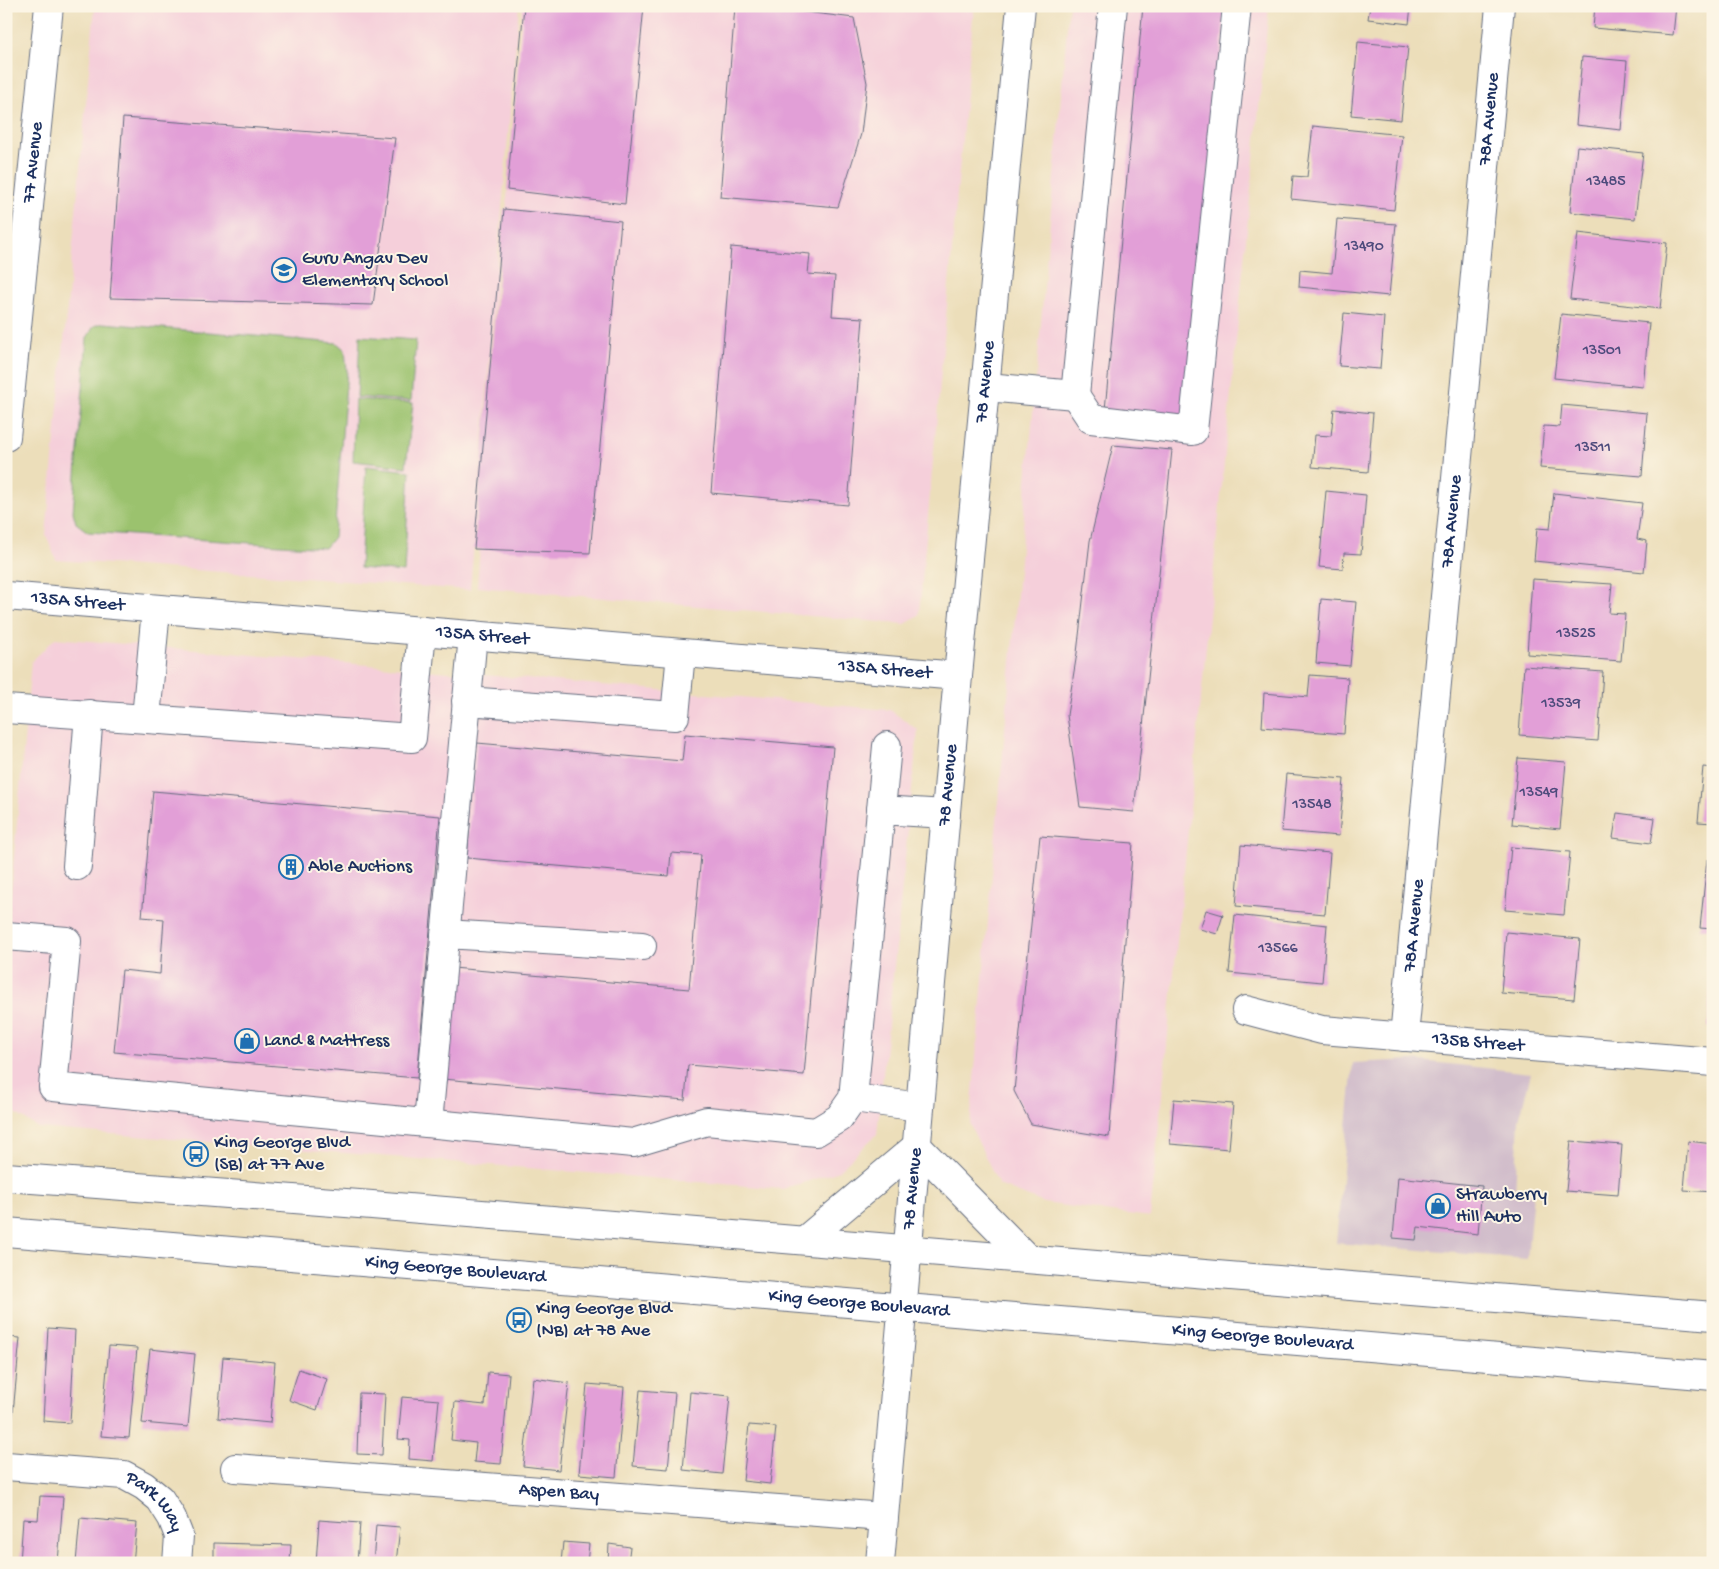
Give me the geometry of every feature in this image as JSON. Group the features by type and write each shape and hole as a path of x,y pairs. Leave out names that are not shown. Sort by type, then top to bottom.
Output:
{"street":[{"name":"77 Avenue","path":"6,437 48,6"},
{"name":"78 Avenue","path":"880,1563 958,676 1022,6"},
{"path":"1113,6 1075,395 1091,419 1193,431 1237,6"},
{"name":"78A Avenue","path":"1404,1037 1500,6"},
{"path":"987,387 1075,395"},
{"name":"135A Street","path":"6,596 958,676"},
{"path":"146,718 156,609"},
{"path":"6,709 412,738 422,631"},
{"path":"428,1123 473,636"},
{"path":"466,701 676,716 681,653"},
{"path":"77,866 89,714"},
{"path":"6,936 67,941 54,1087 633,1143 707,1121 816,1132 839,1118 853,1098 882,810 886,746"},
{"path":"882,810 946,814"},
{"path":"445,934 642,946"},
{"name":"135B Street","path":"1246,1010 1322,1030 1713,1062"},
{"path":"853,1098 920,1107"},
{"path":"805,1240 917,1146 1027,1258"},
{"path":"6,1178 908,1248 1713,1316"},
{"name":"King George Boulevard","path":"6,1232 1713,1376"},
{"name":"Park Way","path":"6,1466 124,1475 144,1486 160,1500 172,1518 179,1536 178,1563"},
{"name":"Aspen Bay","path":"235,1468 884,1517"}],"shaded area":[{"name":"Guru Angav Dev Elementary School","path":"95,6 519,6 470,590 56,560 46,535"},
{"path":"522,6 974,6 919,616 905,624 477,587"},
{"path":"1069,6 1269,6 1150,1217 1044,1203 999,1185 970,1125"},
{"path":"55,638 890,710 918,730 877,1134 837,1172 783,1189 38,1128 6,1107 6,949 31,662"},
{"path":"1412,1060 1531,1073 1519,1120 1515,1193 1533,1193 1527,1259 1336,1243 1353,1063"}],"green space":[{"path":"103,323 337,343 345,350 347,371 334,537 325,548 88,532 76,523 73,512 87,338 94,326"},
{"path":"360,336 416,340 411,401 357,397"},
{"path":"355,399 413,403 406,467 353,461"},
{"path":"366,466 410,471 404,572 360,568"}],"building":[{"path":"524,6 644,6 625,204 507,190"},
{"path":"735,6 756,6 854,18 867,83 861,134 838,207 720,197"},
{"path":"1143,6 1225,6 1186,418 1105,410"},
{"path":"1370,6 1411,6 1409,24 1368,19"},
{"path":"1595,6 1676,6 1673,35 1593,28"},
{"path":"1358,42 1408,47 1401,120 1351,115"},
{"path":"1582,57 1627,61 1621,130 1576,125"},
{"path":"123,118 395,138 373,305 110,298"},
{"path":"1313,126 1402,135 1394,210 1291,199 1293,176 1307,177"},
{"path":"1577,146 1643,153 1635,219 1570,212"},
{"path":"504,209 621,221 590,553 474,549"},
{"path":"1337,219 1396,224 1389,296 1299,287 1300,270 1332,273"},
{"path":"1578,233 1667,243 1660,309 1570,299"},
{"path":"731,247 810,254 808,274 835,276 832,316 863,318 848,505 711,493"},
{"path":"1344,313 1384,317 1380,369 1339,366"},
{"path":"1561,314 1649,323 1643,387 1554,378"},
{"path":"1562,405 1647,413 1642,476 1540,468 1544,426 1560,427"},
{"path":"1334,409 1373,413 1368,472 1312,467 1315,435 1331,436"},
{"path":"1113,445 1172,450 1134,812 1080,807 1067,715 1077,653 1090,541"},
{"path":"1326,491 1366,495 1361,554 1344,553 1343,569 1319,567"},
{"path":"1554,493 1642,503 1637,539 1647,541 1644,572 1534,561 1537,528 1550,529"},
{"path":"1532,579 1612,584 1609,613 1625,614 1621,661 1527,654"},
{"path":"1321,599 1356,602 1350,666 1316,663"},
{"path":"1524,666 1603,672 1598,741 1519,735"},
{"path":"1310,675 1348,678 1344,734 1262,727 1264,693 1308,697"},
{"path":"685,734 833,747 804,1075 688,1065 685,1100 443,1079 453,968 689,989 701,855 671,853 669,876 467,858 477,743 682,761"},
{"path":"1518,758 1566,762 1560,829 1512,824"},
{"path":"1703,767 1713,768 1713,823 1698,822"},
{"path":"1286,774 1344,779 1339,836 1281,831"},
{"path":"153,791 440,816 417,1078 114,1052 122,970 160,974 164,919 142,917"},
{"path":"1617,813 1655,818 1651,843 1613,838"},
{"path":"1040,836 1133,843 1109,1137 1031,1124 1014,1091"},
{"path":"1241,845 1330,853 1325,914 1236,906"},
{"path":"1511,847 1570,852 1564,915 1505,910"},
{"path":"1707,860 1713,860 1713,929 1700,928"},
{"path":"1206,910 1223,915 1217,934 1200,929"},
{"path":"1235,915 1327,925 1322,982 1229,973"},
{"path":"1506,932 1580,939 1574,999 1501,993"},
{"path":"1711,975 1713,975 1713,1028 1708,1028"},
{"path":"1174,1099 1233,1104 1229,1149 1170,1144"},
{"path":"1571,1141 1622,1145 1618,1195 1566,1191"},
{"path":"1688,1141 1713,1144 1713,1192 1684,1190"},
{"name":"Strawberry Hill Auto","path":"1398,1177 1482,1186 1478,1234 1418,1227 1416,1240 1393,1238"},
{"path":"48,1328 75,1330 70,1423 43,1421"},
{"path":"6,1337 20,1338 12,1424 6,1424"},
{"path":"109,1346 137,1348 129,1438 101,1436"},
{"path":"150,1349 195,1354 188,1427 142,1423"},
{"path":"223,1357 275,1362 270,1423 218,1418"},
{"path":"299,1369 327,1379 317,1410 289,1400"},
{"path":"488,1372 509,1374 501,1464 474,1462 476,1443 451,1440 455,1402 485,1405"},
{"path":"533,1378 569,1383 559,1470 523,1466"},
{"path":"587,1384 624,1387 616,1477 579,1474"},
{"path":"640,1390 675,1393 668,1469 633,1466"},
{"path":"690,1392 730,1396 722,1474 683,1470"},
{"path":"359,1393 385,1394 382,1455 357,1454"},
{"path":"402,1397 439,1400 433,1461 409,1459 410,1440 398,1439"},
{"path":"749,1425 776,1427 770,1484 743,1481"},
{"path":"40,1496 63,1497 58,1563 20,1563 23,1519 38,1520"},
{"path":"80,1518 137,1523 133,1563 76,1563"},
{"path":"319,1520 360,1523 357,1563 316,1563"},
{"path":"376,1525 400,1527 396,1563 373,1563"},
{"path":"563,1542 589,1544 587,1563 561,1563"},
{"path":"214,1543 291,1545 290,1563 214,1563"},
{"path":"609,1544 630,1547 628,1563 608,1563"}],"place":[{"name":"Guru Angav Dev Elementary School","path":"284,270"},
{"name":"Able Auctions","path":"291,867"},
{"name":"Land & Mattress","path":"247,1041"},
{"name":"King George Blvd (SB) at 77 Ave","path":"196,1154"},
{"name":"Strawberry Hill Auto","path":"1438,1206"},
{"name":"King George Blvd (NB) at 78 Ave","path":"519,1320"}]}
